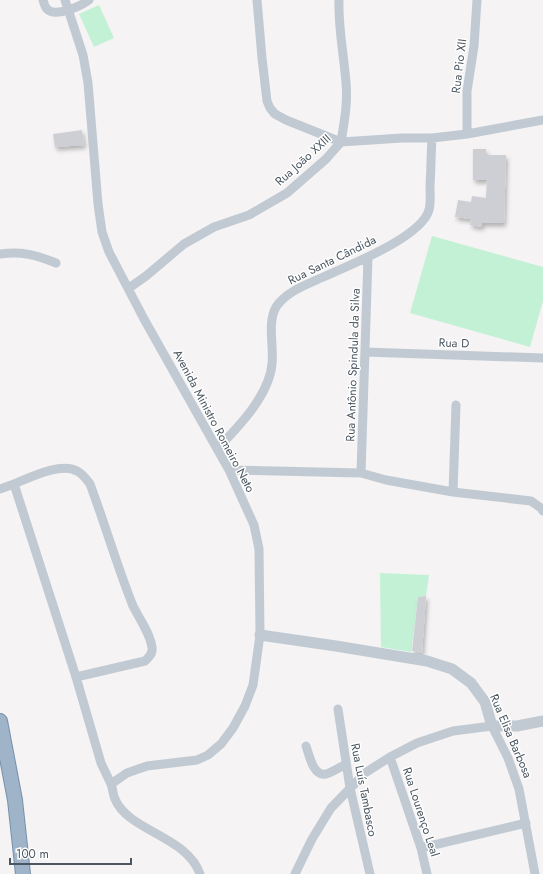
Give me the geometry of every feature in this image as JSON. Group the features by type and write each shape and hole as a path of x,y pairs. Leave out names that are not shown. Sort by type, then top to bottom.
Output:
{"highway":[{"path":"0,722 15,800 23,874"}],"street":[{"path":"43,0 47,9 52,12 60,13 89,0"},
{"name":"Avenida Ministro Romeiro Neto","path":"65,0 83,55 88,83 98,204 102,232 109,252 229,470 254,525 259,549 260,635 253,684 245,706 233,728 221,744 208,755 197,760 147,766 127,773 111,784"},
{"path":"257,0 267,101 270,108 275,114 286,120 341,142 346,105 346,84 340,38 338,0"},
{"name":"Rua Pio XII","path":"467,134 467,91 474,46 477,0"},
{"name":"Rua João XXIII","path":"129,288 146,276 184,244 214,227 249,215 287,192 326,159 341,142 402,138 432,138 467,134 543,120"},
{"name":"Rua Santa Cândida","path":"217,449 232,433 258,400 268,381 272,365 272,322 276,308 284,298 300,288 368,257 409,234 424,220 429,210 432,138"},
{"path":"0,254 24,253 36,255 56,263"},
{"name":"Rua Antônio Spindula da Silva","path":"361,473 368,257"},
{"name":"Rua D","path":"365,352 543,358"},
{"path":"453,492 456,405"},
{"path":"0,489 45,472 67,467 84,476 90,484 114,556 134,607 151,642 152,650 150,656 145,661 76,677"},
{"path":"229,470 361,473 386,480 453,492 531,501 543,511"},
{"path":"14,484 76,677 101,763 111,784 115,799 123,812 180,848 191,859 200,874"},
{"name":"Rua Elisa Barbosa","path":"260,635 428,661 452,669 471,682 484,702 492,726 508,758 519,790 534,874"},
{"name":"Rua Luís Tambasco","path":"338,709 350,788 370,874"},
{"path":"295,874 312,839 331,808 365,773 390,757 417,743 453,731 492,726 517,726 543,721"},
{"path":"306,746 315,770 320,774 325,774 346,764"},
{"name":"Rua Lourenço Leal","path":"390,757 421,848 428,874"},
{"path":"421,848 526,823"}],"green space":[{"path":"99,5 114,38 94,47 79,14"},
{"path":"432,236 543,267 543,301 530,347 410,313"},
{"path":"380,573 429,575 426,596 418,597 411,652 381,647"}],"building":[{"path":"82,130 84,145 55,147 53,134"},
{"path":"473,149 486,149 486,155 506,155 504,223 482,223 482,227 470,225 471,219 455,217 458,200 471,202 472,196 486,198 487,180 473,180"},
{"path":"426,596 422,653 412,651 418,597"}]}
